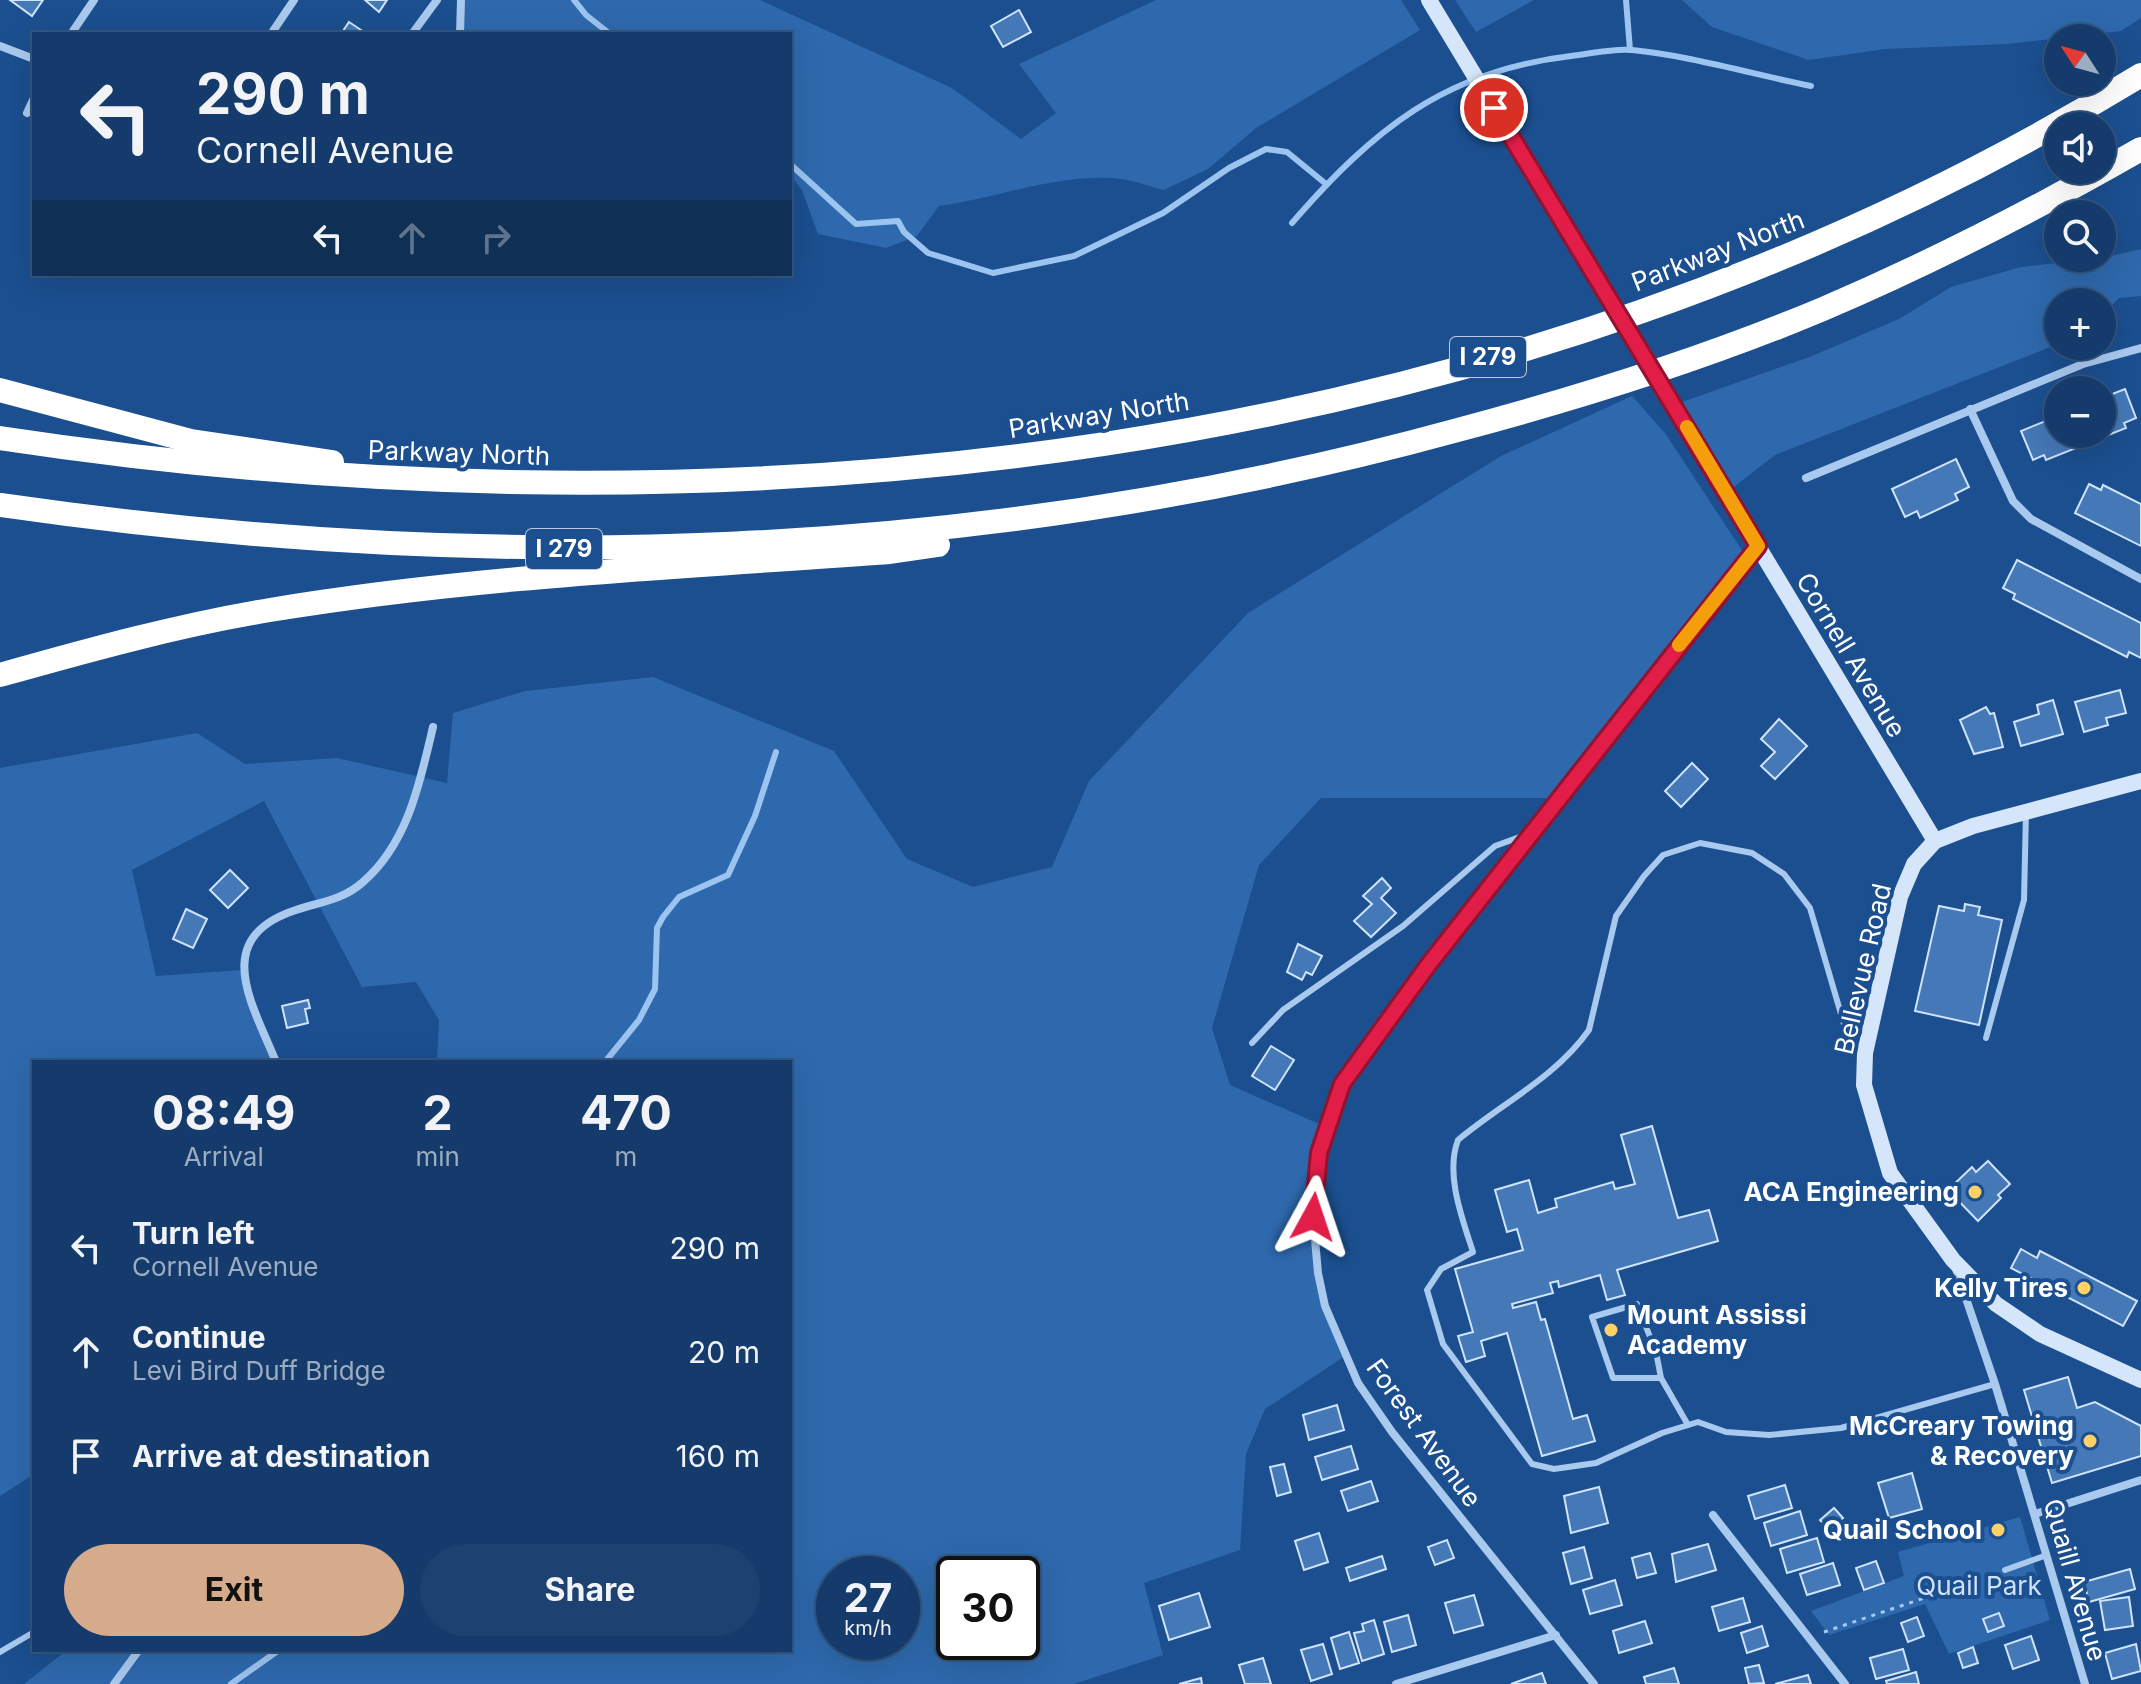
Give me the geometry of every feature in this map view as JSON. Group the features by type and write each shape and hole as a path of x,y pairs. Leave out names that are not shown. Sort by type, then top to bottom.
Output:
{"highway":[{"name":"Parkway North","path":"0,438 293,474 481,484 711,482 915,469 1181,430 1350,394 1580,330 1780,259 1952,181 2141,75"},
{"name":"I 279","path":"0,505 281,536 577,549 794,543 980,525 1128,503 1292,473 1393,448 1526,412 1681,362 1819,311 1907,272 2057,197 2141,149"},
{"path":"0,390 191,441 481,484"},
{"path":"0,675 114,643 270,610 510,579 890,552 979,539 1128,503"}],"street":[{"path":"72,32 94,0"},
{"path":"272,32 294,0"},
{"path":"413,32 437,0"},
{"path":"460,32 461,0"},
{"name":"Cornell Avenue","path":"1429,0 1935,841"},
{"path":"0,46 32,58"},
{"path":"27,113 32,102"},
{"path":"1806,478 2083,364 2141,348"},
{"path":"1970,409 2013,501 2031,519 2141,579"},
{"name":"Forest Avenue","path":"1594,1684 1392,1432 1358,1383 1325,1306 1318,1273 1313,1217 1319,1153 1342,1084 1429,964 1758,546"},
{"path":"275,1060 242,970 246,948 260,929 279,916 336,900 363,882 388,854 417,794 433,727"},
{"path":"1935,841 1973,826 2141,781"},
{"name":"Bellevue Road","path":"1935,841 1914,864 1900,897 1865,1053 1864,1085 1890,1173 1953,1260 1996,1304 2040,1334 2141,1380"},
{"name":"Quaill Avenue","path":"1953,1260 1995,1384 2085,1684"},
{"path":"2035,1514 2141,1480"},
{"path":"1713,1515 1845,1684"},
{"path":"1396,1684 1556,1635"},
{"path":"114,1684 138,1652"}],"lane":[{"path":"1986,1038 2024,900 2026,812"},
{"path":"1252,1043 1283,1010 1403,926 1495,846 1505,839 1534,832"},
{"path":"1865,1053 1848,1038 1810,908 1784,874 1752,853 1700,843 1663,855 1616,916 1589,1030 1580,1043 1552,1072 1458,1140 1453,1152 1458,1202 1473,1252 1441,1269 1427,1290 1443,1344 1532,1464 1554,1469 1596,1463 1698,1422 1726,1432 1769,1435 1841,1428 1995,1384"},
{"path":"1661,1378 1613,1378 1592,1317 1637,1304 1656,1352 1661,1378 1688,1425"},
{"path":"2003,1571 2047,1555"},
{"path":"0,1652 32,1633"}],"path":[{"path":"1824,1632 2003,1571"}],"green space":[{"path":"461,0 760,0 952,88 1021,139 1056,113 1019,64 1156,0 1401,0 1420,30 1256,128 1208,169 1164,190 1127,180 1099,178 1053,182 939,206 917,236 886,248 818,234 802,190 792,178 792,32 460,32"},
{"path":"1455,0 1534,0 1476,32"},
{"path":"1682,0 2141,0 2141,18 2121,31 2116,32 2116,24 2044,24 2044,40 1885,49 1809,60 1712,27"},
{"path":"2141,249 2141,296 2116,301 2116,288 2044,288 2044,349 1775,455 1726,493 1674,405 1812,356 1899,319 1951,287 2021,267 2044,264 2044,272 2116,272 2116,255"},
{"path":"1632,396 1665,433 1747,558 1560,798 1321,798 1259,865 1212,1028 1230,1085 1326,1127 1313,1216 1318,1273 1345,1356 1265,1409 1246,1454 1240,1550 1144,1583 1163,1655 1074,1684 24,1684 64,1652 792,1652 792,1060 437,1060 439,1020 416,982 362,987 264,801 132,870 156,976 242,970 275,1060 32,1060 32,1475 0,1496 0,768 197,733 245,764 337,758 447,783 453,713 525,691 653,677 834,751 907,859 973,887 1052,867 1089,781 1248,613 1501,456"},
{"name":"Quail Park","path":"2020,1517 2050,1620 1949,1654 1925,1604 1829,1635 1811,1611 1904,1576 1898,1552"}],"building":[{"path":"10,0 43,0 32,16"},
{"path":"365,0 387,0 379,12"},
{"path":"1019,10 1031,32 1003,47 991,26"},
{"path":"349,22 364,32 342,32"},
{"path":"2125,389 2136,418 2124,423 2126,428 2116,432 2116,393"},
{"path":"2044,422 2044,448 2076,448 2046,460 2044,455 2033,460 2021,431"},
{"path":"1956,459 1969,487 1955,494 1958,500 1920,518 1917,511 1905,517 1892,489"},
{"path":"2089,484 2101,490 2103,485 2141,504 2141,546 2075,513"},
{"path":"2017,560 2141,623 2141,658 2129,652 2127,657 2013,599 2015,594 2003,588"},
{"path":"2120,690 2126,713 2106,718 2108,725 2084,732 2075,702"},
{"path":"2053,700 2063,734 2021,746 2014,722 2039,714 2037,705"},
{"path":"1986,707 1990,714 1994,713 2003,747 1974,754 1960,720"},
{"path":"1779,719 1807,746 1775,779 1761,766 1775,752 1761,739"},
{"path":"1692,763 1708,779 1681,807 1665,791"},
{"path":"230,870 248,888 228,908 210,890"},
{"path":"1382,878 1391,888 1381,898 1396,913 1371,937 1354,921 1372,904 1363,896"},
{"path":"1965,904 1980,907 1978,915 2002,920 1979,1025 1915,1011 1939,906 1964,911"},
{"path":"186,909 207,919 193,948 173,939"},
{"path":"1298,944 1322,956 1312,975 1306,972 1302,980 1287,972"},
{"path":"308,1000 310,1008 305,1009 308,1023 287,1028 282,1006"},
{"path":"1271,1046 1294,1060 1275,1090 1252,1076"},
{"path":"1652,1126 1678,1218 1709,1210 1718,1241 1617,1270 1625,1295 1607,1300 1600,1275 1559,1287 1558,1281 1550,1283 1553,1293 1512,1304 1513,1308 1536,1302 1541,1320 1545,1319 1573,1419 1587,1415 1595,1441 1542,1456 1507,1333 1481,1341 1485,1356 1466,1362 1458,1336 1473,1332 1455,1269 1523,1250 1517,1229 1507,1232 1495,1190 1529,1180 1538,1213 1557,1207 1555,1199 1613,1182 1615,1189 1635,1184 1621,1135"},
{"name":"ACA Engineering","path":"1988,1161 2010,1184 1978,1221 1948,1190 1972,1167 1976,1172"},
{"name":"Kelly Tires","path":"2021,1249 2037,1258 2040,1251 2137,1301 2123,1326 2011,1268"},
{"name":"McCreary Towing & Recovery","path":"2068,1377 2077,1408 2095,1402 2141,1426 2141,1456 2052,1483 2024,1390"},
{"path":"1337,1405 1344,1430 1309,1440 1303,1415"},
{"path":"1351,1446 1358,1469 1322,1480 1315,1457"},
{"path":"1284,1464 1291,1492 1277,1496 1270,1467"},
{"path":"1912,1473 1922,1509 1889,1518 1878,1483"},
{"path":"1371,1481 1378,1501 1348,1511 1341,1491"},
{"path":"1785,1485 1792,1508 1755,1519 1748,1496"},
{"path":"1599,1487 1608,1523 1571,1533 1564,1496"},
{"path":"1834,1508 1843,1518 1829,1530 1820,1520"},
{"path":"1800,1511 1807,1535 1771,1546 1764,1523"},
{"path":"1319,1533 1328,1562 1304,1570 1295,1541"},
{"path":"1817,1538 1824,1562 1787,1573 1780,1549"},
{"path":"1447,1540 1454,1558 1435,1565 1428,1547"},
{"path":"1708,1544 1716,1570 1676,1582 1672,1554"},
{"path":"1584,1547 1592,1578 1571,1584 1563,1553"},
{"path":"1650,1553 1656,1573 1637,1578 1632,1558"},
{"path":"1382,1556 1386,1569 1350,1581 1346,1568"},
{"path":"1876,1561 1884,1583 1864,1590 1856,1568"},
{"path":"1833,1563 1840,1585 1807,1595 1800,1574"},
{"path":"2130,1569 2135,1589 2089,1602 2084,1582"},
{"path":"1615,1580 1622,1605 1590,1614 1583,1590"},
{"path":"1199,1593 1210,1627 1169,1640 1159,1606"},
{"path":"1474,1595 1483,1625 1454,1633 1445,1603"},
{"path":"2129,1597 2133,1626 2105,1630 2100,1601"},
{"path":"1743,1598 1750,1622 1719,1631 1712,1607"},
{"path":"1999,1613 2004,1626 1988,1632 1983,1619"},
{"path":"1408,1615 1416,1645 1392,1652 1384,1622"},
{"path":"1917,1617 1924,1636 1908,1642 1901,1623"},
{"path":"1374,1620 1384,1654 1362,1661 1354,1633 1364,1631 1362,1624"},
{"path":"1645,1621 1652,1643 1619,1653 1613,1631"},
{"path":"1762,1626 1768,1646 1747,1653 1741,1633"},
{"path":"1349,1632 1359,1663 1340,1669 1331,1638"},
{"path":"2031,1636 2039,1660 2013,1669 2005,1645"},
{"path":"1323,1644 1332,1674 1311,1681 1301,1650"},
{"path":"2136,1644 2141,1671 2112,1679 2105,1653"},
{"path":"1973,1647 1978,1663 1963,1668 1958,1653"},
{"path":"1903,1649 1909,1670 1876,1679 1870,1658"},
{"path":"1263,1658 1271,1684 1245,1684 1239,1665"},
{"path":"1759,1665 1764,1683 1749,1684 1745,1668"},
{"path":"1674,1668 1679,1684 1646,1684 1644,1677"},
{"path":"1916,1672 1919,1684 1887,1684 1886,1681"},
{"path":"1542,1673 1546,1684 1511,1684"},
{"path":"1808,1675 1811,1684 1775,1684"},
{"path":"1201,1678 1202,1684 1179,1684"}],"waterway":[{"path":"574,0 586,15 607,32"},
{"path":"1626,0 1630,50"},
{"path":"1292,223 1352,160 1414,110 1485,75 1526,64 1632,50 1811,86"},
{"path":"792,166 856,224 898,221 904,232 928,253 993,273 1074,256 1163,213 1229,168 1266,149 1287,152 1326,184"},
{"path":"607,1060 639,1020 655,989 657,928 663,917 679,897 728,875 755,816 776,752"},
{"path":"231,1684 276,1652"}],"slow traffic":[{"path":"1679,645 1758,546 1687,427"}],"place":[{"name":"ACA Engineering","path":"1975,1192"},
{"name":"Kelly Tires","path":"2084,1288"},
{"name":"Mount Assissi Academy","path":"1611,1330"},
{"name":"McCreary Towing & Recovery","path":"2090,1441"},
{"name":"Quail School","path":"1998,1530"}],"route":[{"path":"1313,1217 1319,1153 1342,1084 1429,964 1758,546 1494,108"}]}
